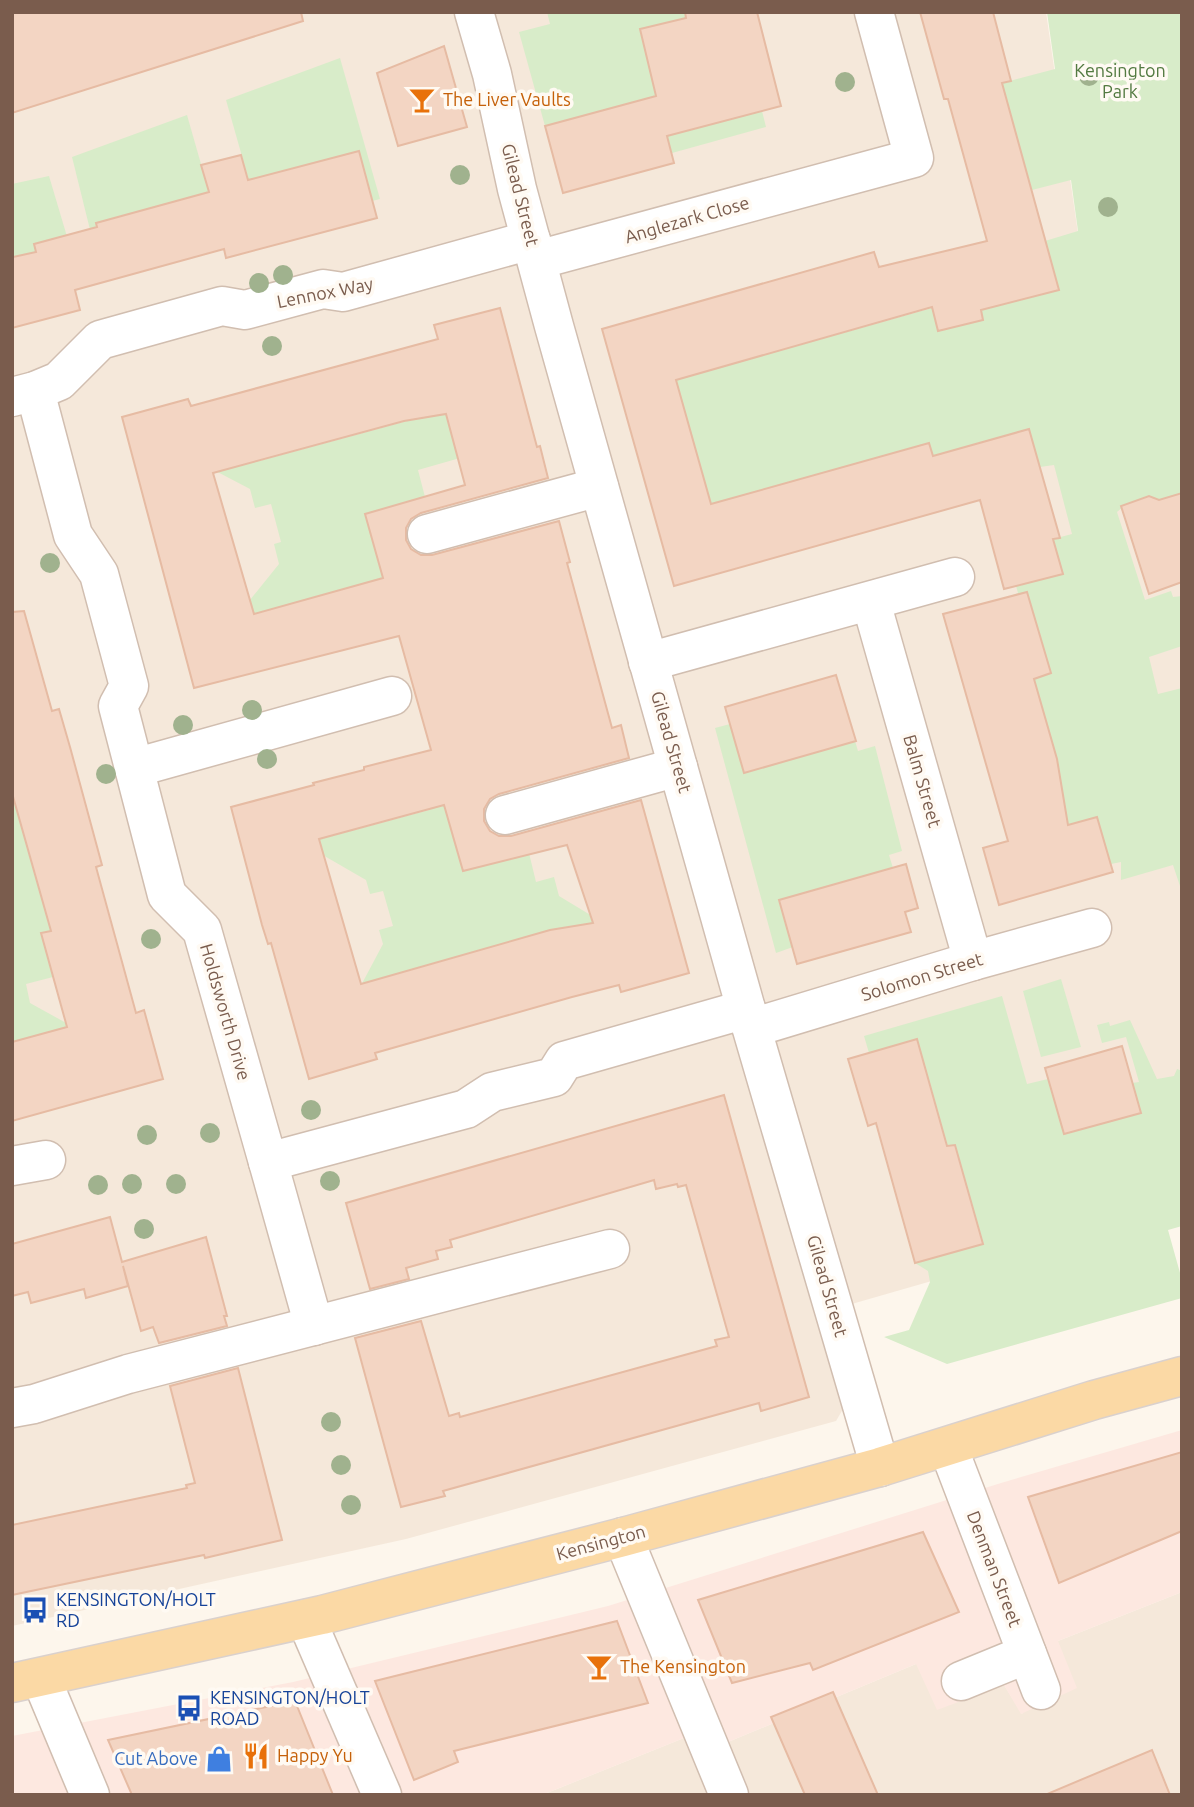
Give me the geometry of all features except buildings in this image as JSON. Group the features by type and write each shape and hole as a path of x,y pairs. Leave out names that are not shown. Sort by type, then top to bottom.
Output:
{"main road":[{"name":"Kensington","path":"27,1681 306,1619 623,1537 880,1467 1094,1400 1182,1376"}],"street":[{"name":"Gilead Street","path":"474,12 492,74 517,189 648,662 880,1467"},
{"name":"Anglezark Close","path":"534,250 608,243 914,158 874,12"},
{"name":"Lennox Way","path":"24,394 59,381 100,340 222,306 245,310 323,289 343,292 534,250"},
{"name":"Holdsworth Drive","path":"24,394 73,535 99,574 129,686 118,706 167,895 202,930 314,1326"},
{"path":"427,534 600,487"},
{"path":"648,662 955,577"},
{"name":"Balm Street","path":"871,602 973,961"},
{"path":"134,768 392,696"},
{"path":"505,815 678,767"},
{"name":"Solomon Street","path":"749,1018 1092,928"},
{"path":"268,1162 466,1109 492,1092 554,1077 564,1061 749,1018"},
{"path":"12,1408 128,1374 610,1249"},
{"name":"Denman Street","path":"948,1447 1041,1690"},
{"path":"623,1537 729,1795"},
{"path":"306,1619 382,1795"},
{"path":"961,1681 1027,1654"},
{"path":"27,1681 90,1795"}],"shaded area":[{"path":"12,12 1046,12 1095,351 1182,344 1182,1209 817,1314 843,1409 836,1421 406,1539 12,1626"},
{"path":"1182,1430 1182,1592 1058,1641 1077,1688 1021,1714 1004,1685 937,1710 916,1664 728,1742 684,1738 542,1795 12,1795 12,1736 293,1682 608,1606 1001,1483"},
{"path":"1182,1592 1182,1795 542,1795 684,1738 728,1742 916,1664 1004,1685 1022,1714 1058,1641"}],"green space":[{"path":"547,12 685,12 715,123 762,111 766,127 672,153 656,96 545,126 519,32 550,24"},
{"name":"Kensington Park","path":"1047,12 1182,12 1182,493 1159,500 1125,505 1117,512 1145,600 1171,591 1173,597 1182,596 1182,646 1149,657 1158,694 1182,688 1180,886 1173,865 1121,880 1121,862 1111,864 1097,817 1065,826 1057,759 1034,679 1051,673 1027,656 1010,596 1018,593 1016,586 1063,574 1053,539 1072,534 1054,465 1040,467 1029,429 943,453 956,500 711,505 621,395 932,308 939,331 983,320 981,310 1059,290 1045,241 1078,231 1071,180 1032,190 1002,83 1055,69"},
{"path":"340,58 380,199 372,201 249,181 226,100"},
{"path":"187,115 209,192 111,280 103,282 72,157"},
{"path":"49,176 82,287 36,252 12,258 12,184"},
{"path":"452,394 453,398 458,397 474,454 418,470 425,497 366,514 387,593 456,574 476,558 487,555 496,589 489,590 490,596 530,742 538,740 546,772 535,775 511,773 441,791 463,871 529,853 536,882 554,877 559,896 602,922 604,930 557,943 553,930 550,930 406,971 408,983 359,997 358,991 383,944 379,930 393,926 383,891 370,894 366,880 321,854 317,840 429,810 417,766 485,747 447,609 377,630 364,583 248,616 245,606 279,564 274,544 281,542 271,504 255,508 250,489 208,467 206,461 255,448 259,461 407,421 403,407"},
{"path":"730,724 744,773 855,741 858,751 875,746 902,851 889,855 893,868 793,947 776,953 715,728"},
{"path":"12,793 37,883 54,930 53,977 26,984 30,1003 77,1029 29,1049 26,1038 12,1042"},
{"path":"1061,979 1081,1047 1041,1057 1023,991"},
{"path":"1002,996 1027,1084 1048,1079 1064,1134 1140,1113 1132,1083 1139,1082 1126,1037 1102,1043 1097,1025 1109,1022 1110,1026 1130,1020 1157,1079 1174,1076 1177,1069 1182,1071 1182,1226 1168,1230 1182,1280 1182,1298 947,1364 884,1337 909,1330 930,1282 928,1271 915,1263 983,1244 955,1145 898,1160 886,1121 936,1106 917,1039 869,1053 864,1036"}],"place":[{"name":"The Liver Vaults","path":"422,100"},
{"name":"KENSINGTON/HOLT RD","path":"35,1610"},
{"name":"The Kensington","path":"599,1667"},
{"name":"KENSINGTON/HOLT ROAD","path":"189,1708"},
{"name":"Happy Yu","path":"256,1756"},
{"name":"Cut Above","path":"219,1759"}]}
